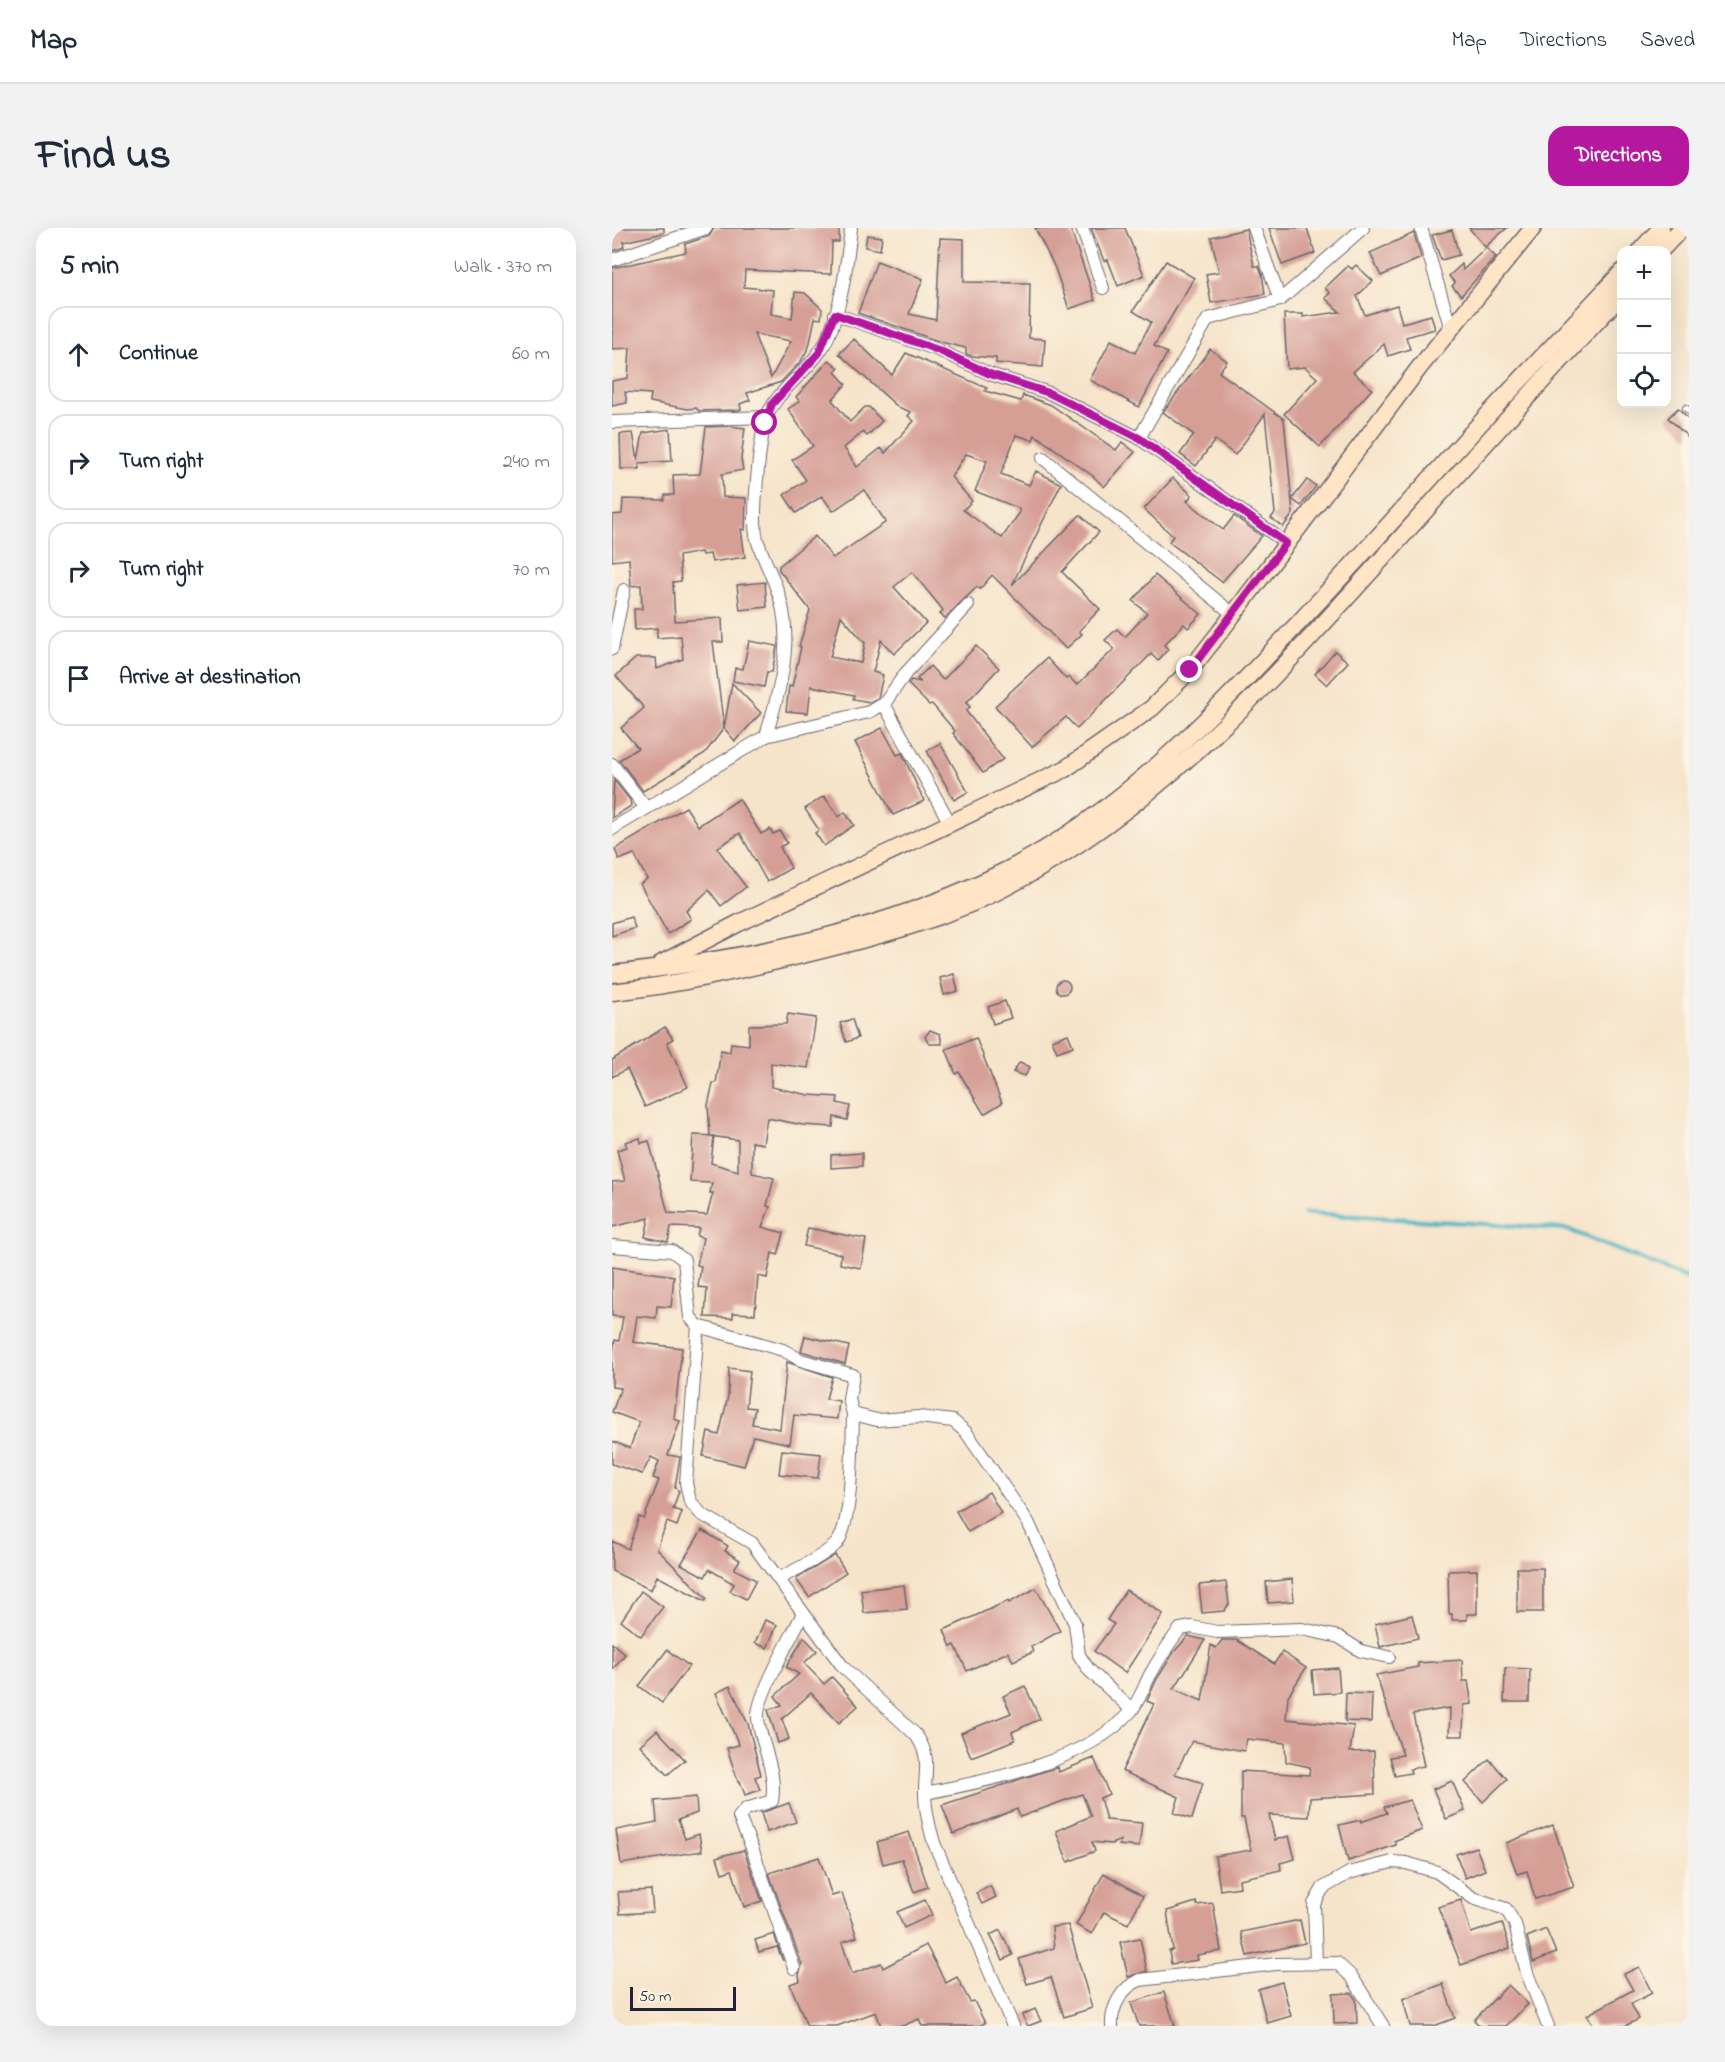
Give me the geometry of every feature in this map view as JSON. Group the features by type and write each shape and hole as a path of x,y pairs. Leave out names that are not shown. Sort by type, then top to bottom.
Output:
{"main road":[{"path":"647,970 739,923 951,825 1065,769 1152,708 1190,670 1451,329 1533,228"},
{"path":"1645,246 1661,228"},
{"path":"1665,246 1682,228"},
{"path":"612,974 726,958 858,926 953,894 1014,867 1101,810 1148,772 1211,714 1375,541 1488,415 1617,277"},
{"path":"612,992 707,978 868,939 957,909 1009,886 1096,831 1205,745 1346,599 1617,300"},
{"path":"707,978 716,972 726,958 739,923"}],"street":[{"path":"612,260 706,228"},
{"path":"766,736 776,705 786,642 783,610 753,524 767,417 772,404 819,353 835,314 848,255 850,228"},
{"path":"1082,228 1103,288"},
{"path":"1254,228 1280,300"},
{"path":"1139,438 1208,319 1280,300 1363,228"},
{"path":"1421,228 1451,329"},
{"path":"835,314 938,350 990,374 1049,393 1139,438 1286,543"},
{"path":"612,422 767,417"},
{"path":"1043,458 1233,614"},
{"path":"612,649 624,590"},
{"path":"612,830 766,736 869,712 884,704 905,674 968,605"},
{"path":"884,704 951,825"},
{"path":"612,764 645,808"},
{"path":"612,1246 672,1251 684,1260 690,1317 698,1326 783,1350 801,1360 852,1375 849,1399 853,1414 849,1495 843,1535 834,1546 779,1579"},
{"path":"698,1326 686,1483 690,1501 702,1514 752,1543 843,1667 916,1734 927,1756 925,1793 927,1819 934,1843 1013,2026"},
{"path":"853,1414 878,1420 919,1417 953,1421 966,1432 1028,1522 1075,1624 1078,1655 1089,1670 1132,1710"},
{"path":"794,1968 739,1817 746,1809 772,1801 774,1787 758,1712 772,1676 803,1613"},
{"path":"925,1793 999,1779 1061,1756 1110,1732 1132,1710 1168,1645 1180,1629 1192,1628 1217,1632 1302,1629 1339,1637 1361,1651 1389,1657"},
{"path":"1316,1963 1314,1904 1323,1888 1349,1872 1392,1862 1406,1863 1437,1872 1473,1898 1506,1909 1515,1924 1527,1973 1548,2026"},
{"path":"1112,2026 1120,1994 1128,1985 1140,1980 1276,1964 1316,1963 1336,1963 1343,1967 1352,1977 1383,2026"}],"building":[{"path":"612,228 664,228 664,233 623,242 624,247 612,251"},
{"path":"714,228 839,228 839,242 832,242 831,274 745,270 744,287 773,290 771,314 792,318 795,292 805,293 822,309 821,319 815,318 809,347 801,361 781,382 747,393 750,400 740,404 741,409 739,410 699,411 696,408 688,409 650,402 651,394 625,392 627,403 612,406 612,381 628,378 630,348 612,349 612,268 686,252 685,244 709,236","holes":["754,334 791,341 771,378"]},
{"path":"1035,228 1070,228 1095,300 1069,309 1055,268"},
{"path":"1091,228 1125,228 1144,275 1118,286 1108,260 1104,261"},
{"path":"1269,228 1307,228 1315,253 1282,265"},
{"path":"1469,228 1507,228 1485,247"},
{"path":"1246,229 1254,266 1259,266 1262,274 1265,294 1211,303 1206,274 1219,272 1211,237"},
{"path":"1452,230 1459,255 1441,260 1432,235"},
{"path":"1414,233 1421,258 1381,276 1370,253"},
{"path":"867,235 882,237 880,250 865,247"},
{"path":"940,238 964,239 964,282 1030,283 1029,338 1045,339 1043,367 996,363 996,358 971,356 966,354 966,348 941,342 858,313 877,261 923,279 909,314 936,320"},
{"path":"1486,248 1496,257 1461,296 1452,286 1455,283 1449,276 1462,264 1463,270"},
{"path":"1166,261 1194,278 1154,346 1167,353 1139,407 1090,380 1111,340 1135,353 1151,322 1133,311"},
{"path":"1356,265 1373,281 1357,296 1365,315 1397,305 1402,323 1431,315 1435,329 1406,337 1410,349 1388,356 1384,344 1353,372 1372,389 1320,447 1284,414 1317,378 1305,367 1287,369 1284,314 1303,314 1303,317 1340,312 1325,298 1330,293 1325,288 1348,266 1352,269"},
{"path":"854,339 892,375 906,353 987,388 985,391 1021,401 1023,395 1051,405 1116,450 1122,442 1135,452 1104,487 1093,476 1035,435 1033,440 1016,435 1001,474 1029,485 1036,471 1061,484 1012,585 1080,515 1099,532 1062,572 1100,609 1079,631 1082,634 1066,649 992,575 980,589 977,587 945,618 940,614 943,610 912,572 894,587 926,623 894,654 881,640 873,672 883,675 878,698 870,702 853,699 854,695 811,686 808,713 786,711 789,686 792,687 801,647 799,646 810,610 779,570 779,566 815,536 833,558 886,522 864,490 833,511 822,496 796,513 784,495 806,480 792,460 813,446 788,409 800,401 796,397 829,360 839,368 835,372 846,384 832,400 850,422 865,407 869,407 882,421 867,436 863,432 844,448 857,467 881,448 885,453 914,421 908,416 911,412 898,407 839,354","holes":["966,454 987,461 975,491 1018,508 1020,512 1002,538 963,510 972,501 951,477","841,616 865,643 861,663 830,657"]},
{"path":"1210,349 1227,361 1219,372 1284,419 1293,514 1283,527 1271,518 1275,513 1265,414 1235,455 1215,440 1196,466 1180,454 1194,435 1163,412"},
{"path":"1678,408 1689,419 1689,438 1668,418"},
{"path":"729,426 745,428 741,459 743,470 722,474 723,497 746,498 745,530 741,529 745,557 712,562 710,554 702,555 701,552 679,556 681,581 673,582 675,621 722,618 723,642 713,642 724,728 705,753 643,791 619,760 638,748 621,728 644,708 616,676 636,658 656,658 657,669 683,659 681,636 657,638 657,628 635,630 634,609 642,609 641,585 631,586 629,559 612,561 612,515 622,514 623,499 664,500 665,495 674,495 673,475 700,474 706,427"},
{"path":"670,429 672,461 639,463 640,469 621,469 620,434 633,433 638,460 643,433"},
{"path":"1173,478 1192,495 1187,501 1223,530 1234,516 1262,536 1222,582 1169,542 1173,536 1144,509"},
{"path":"1307,480 1316,486 1301,506 1292,499"},
{"path":"1155,575 1201,614 1188,628 1184,624 1164,645 1168,649 1158,661 1151,654 1077,729 1066,717 1032,747 995,706 1047,658 1066,679 1069,677 1077,685 1114,649 1105,640 1117,629 1125,637 1147,613 1133,601"},
{"path":"765,582 767,607 740,610 737,585"},
{"path":"749,641 777,646 772,672 767,672 764,687 733,681 735,668 743,669"},
{"path":"976,646 999,668 966,703 970,707 966,711 1003,759 983,773 953,733 955,731 932,704 929,705 908,684 911,680 921,682 917,679 930,666 943,680"},
{"path":"1335,651 1348,662 1327,685 1315,674"},
{"path":"732,683 761,713 735,741 724,728"},
{"path":"882,728 897,755 902,753 924,801 893,815 855,742"},
{"path":"940,743 968,792 954,800 927,751"},
{"path":"614,780 630,800 631,806 612,818"},
{"path":"824,796 839,817 845,812 854,825 824,846 815,833 819,830 805,809"},
{"path":"739,799 761,834 770,829 773,834 780,831 787,843 780,847 791,868 767,882 740,833 717,848 746,887 721,906 709,890 686,911 691,919 668,934 640,884 647,879 634,854 619,860 615,849 686,807 698,826"},
{"path":"631,917 635,928 612,936 612,923"},
{"path":"954,974 958,991 944,995 940,978"},
{"path":"1060,980 1066,980 1070,987 1066,994 1060,994 1056,990 1056,984"},
{"path":"1005,1001 1011,1018 993,1024 988,1007"},
{"path":"788,1014 816,1018 808,1068 771,1063 771,1087 809,1095 838,1097 837,1103 850,1106 847,1120 834,1117 833,1127 803,1125 767,1118 763,1144 752,1142 752,1173 774,1178 767,1206 770,1207 762,1227 784,1233 778,1255 772,1253 767,1278 758,1276 755,1314 733,1313 733,1318 705,1317 707,1288 698,1287 701,1266 697,1265 703,1238 697,1236 699,1228 671,1227 668,1242 645,1237 649,1218 612,1227 612,1182 625,1181 617,1150 627,1147 625,1142 640,1138 641,1143 649,1141 668,1213 707,1215 713,1193 710,1193 712,1183 690,1182 693,1135 710,1136 708,1105 713,1083 716,1083 721,1050 730,1052 731,1043 749,1045 749,1025 786,1024","holes":["714,1137 738,1140 738,1171 711,1163"]},
{"path":"852,1019 858,1038 846,1042 840,1023"},
{"path":"665,1027 673,1039 667,1042 688,1087 645,1107 627,1069 612,1077 612,1060"},
{"path":"930,1030 940,1034 942,1044 929,1044 925,1037"},
{"path":"1068,1034 1073,1046 1057,1052 1052,1040"},
{"path":"976,1038 1002,1103 984,1114 959,1072 956,1074 946,1049"},
{"path":"1020,1062 1030,1067 1025,1076 1013,1072"},
{"path":"862,1153 862,1166 831,1168 831,1155"},
{"path":"808,1228 866,1239 861,1268 840,1264 841,1254 804,1246"},
{"path":"612,1267 674,1276 671,1307 657,1306 656,1318 637,1316 633,1342 682,1348 674,1419 680,1421 668,1455 680,1457 675,1488 679,1491 673,1509 682,1512 677,1526 667,1522 657,1549 707,1599 705,1601 657,1576 651,1590 612,1571 612,1541 628,1549 639,1517 644,1519 659,1480 653,1478 659,1461 651,1457 642,1474 612,1464 612,1441 630,1448 639,1422 612,1412 621,1388 612,1387 612,1357 615,1340 619,1341 623,1317 612,1316"},
{"path":"805,1336 849,1346 845,1364 801,1351"},
{"path":"787,1362 832,1377 826,1399 839,1401 837,1419 794,1415 790,1444 753,1436 744,1466 703,1456 708,1432 719,1435 728,1396 729,1368 750,1371 746,1407 755,1408 752,1424 780,1429"},
{"path":"782,1450 821,1454 818,1478 779,1474"},
{"path":"989,1492 1001,1513 968,1532 956,1511"},
{"path":"702,1530 728,1546 725,1551 740,1560 734,1569 756,1580 746,1599 730,1591 734,1584 709,1569 705,1577 681,1564"},
{"path":"835,1555 846,1572 809,1597 796,1579"},
{"path":"1517,1568 1543,1568 1543,1612 1517,1612"},
{"path":"1477,1570 1477,1614 1467,1614 1467,1620 1452,1620 1452,1614 1449,1614 1448,1571"},
{"path":"1292,1579 1294,1601 1268,1603 1266,1582"},
{"path":"1226,1582 1229,1604 1224,1611 1202,1613 1199,1585"},
{"path":"904,1585 907,1609 864,1613 861,1590"},
{"path":"1036,1588 1060,1631 1031,1647 1033,1652 1013,1661 1008,1652 967,1671 955,1645 951,1647 944,1630 1008,1601 1009,1603"},
{"path":"1126,1590 1163,1614 1125,1673 1094,1651 1114,1624 1107,1620"},
{"path":"641,1591 663,1607 641,1636 621,1621"},
{"path":"1412,1615 1418,1638 1380,1647 1375,1624"},
{"path":"765,1620 777,1625 767,1648 755,1643"},
{"path":"1188,1636 1205,1640 1174,1689 1202,1701 1211,1645 1216,1648 1222,1640 1237,1640 1274,1664 1282,1652 1306,1668 1288,1696 1286,1719 1354,1726 1350,1752 1374,1751 1375,1794 1310,1798 1309,1817 1269,1815 1275,1840 1289,1836 1295,1859 1280,1863 1281,1870 1239,1879 1240,1887 1220,1890 1215,1856 1251,1850 1244,1818 1241,1818 1241,1771 1309,1775 1310,1767 1286,1762 1285,1743 1247,1739 1244,1751 1192,1741 1175,1774 1203,1783 1192,1819 1174,1813 1179,1797 1122,1771 1154,1704 1147,1701 1157,1679 1174,1652"},
{"path":"804,1637 817,1651 804,1663 824,1684 832,1677 858,1706 839,1723 811,1693 782,1719 789,1739 778,1743 768,1710 782,1705 775,1696 799,1674 786,1667"},
{"path":"612,1643 625,1654 612,1670"},
{"path":"667,1650 689,1666 662,1703 639,1686"},
{"path":"1462,1660 1463,1681 1468,1681 1472,1704 1464,1705 1463,1736 1449,1736 1450,1708 1413,1714 1424,1766 1410,1769 1411,1773 1395,1776 1390,1757 1403,1755 1376,1675 1418,1667 1418,1663"},
{"path":"1338,1668 1340,1692 1314,1694 1312,1670"},
{"path":"1505,1668 1530,1669 1529,1702 1504,1702"},
{"path":"730,1686 748,1724 761,1775 755,1777 760,1790 745,1795 740,1781 738,1782 727,1748 739,1745 716,1693"},
{"path":"1025,1686 1040,1719 1012,1732 1015,1740 971,1757 961,1733 1011,1713 1003,1696"},
{"path":"1346,1693 1372,1694 1371,1722 1345,1721"},
{"path":"657,1730 685,1760 667,1775 640,1745"},
{"path":"1094,1758 1109,1794 1100,1798 1106,1820 1142,1823 1139,1847 1119,1845 1121,1840 1111,1844 1092,1842 1095,1851 1068,1862 1056,1831 1091,1816 1082,1794 1020,1817 1017,1809 953,1834 942,1805 1058,1767 1059,1772"},
{"path":"1489,1759 1507,1779 1483,1802 1465,1782"},
{"path":"1452,1781 1465,1811 1446,1819 1433,1789"},
{"path":"696,1797 697,1813 678,1820 685,1839 699,1834 702,1851 621,1864 616,1830 657,1822 655,1801"},
{"path":"1410,1800 1422,1830 1394,1841 1396,1845 1348,1861 1339,1825 1361,1820 1361,1822 1387,1813 1384,1807"},
{"path":"789,1803 796,1822 767,1832 761,1813"},
{"path":"1553,1825 1574,1887 1535,1899 1527,1871 1517,1874 1506,1843"},
{"path":"909,1832 928,1887 914,1892 902,1859 883,1864 877,1842"},
{"path":"1476,1847 1485,1870 1465,1878 1456,1854"},
{"path":"744,1850 762,1901 744,1907 732,1870 722,1873 717,1857"},
{"path":"819,1857 832,1896 842,1893 857,1937 842,1942 852,1974 881,1963 883,1968 926,1945 946,1983 957,1977 970,2002 974,2001 985,2023 979,2026 922,2026 919,2019 902,2026 881,2026 876,2012 837,2026 807,2026 790,1984 800,1981 802,1965 769,1873"},
{"path":"1104,1873 1143,1896 1128,1924 1104,1912 1092,1934 1076,1925"},
{"path":"990,1886 996,1897 982,1904 976,1893"},
{"path":"651,1890 653,1912 620,1914 618,1892"},
{"path":"925,1900 932,1915 904,1928 897,1912"},
{"path":"1461,1900 1471,1933 1502,1923 1510,1948 1461,1965 1438,1907"},
{"path":"1196,1902 1197,1905 1213,1903 1221,1951 1197,1955 1198,1960 1171,1964 1169,1951 1173,1950 1167,1911"},
{"path":"1300,1920 1305,1943 1247,1956 1241,1932"},
{"path":"1068,1925 1092,2008 1064,2017 1051,1977 1027,1984 1019,1959 1054,1948 1052,1927"},
{"path":"1546,1929 1556,1953 1533,1962 1527,1937"},
{"path":"1000,1930 1013,1955 1003,1960 990,1935"},
{"path":"774,1934 783,1961 777,1947 759,1952 755,1940"},
{"path":"1140,1938 1147,1971 1128,1977 1120,1942"},
{"path":"1639,1967 1652,1993 1631,2004 1639,2019 1625,2026 1594,2026 1587,2015 1633,1990 1624,1974"},
{"path":"1282,1982 1291,2016 1267,2023 1258,1989"},
{"path":"1443,1984 1455,2018 1434,2026 1410,2026 1403,1999"},
{"path":"1508,1985 1528,2004 1506,2026 1480,2026 1474,2020"},
{"path":"1164,1992 1175,2026 1139,2026 1131,2003"},
{"path":"1352,1993 1356,2000 1357,2023 1334,2024 1333,1994"},
{"path":"1035,2009 1041,2021 1028,2026 1022,2015"}],"waterway":[{"path":"1305,1213 1567,1229 1689,1279"}],"route":[{"path":"765,423 772,404 819,353 828,336 835,314 938,350 990,374 1049,393 1139,438 1286,543 1190,670"}]}
